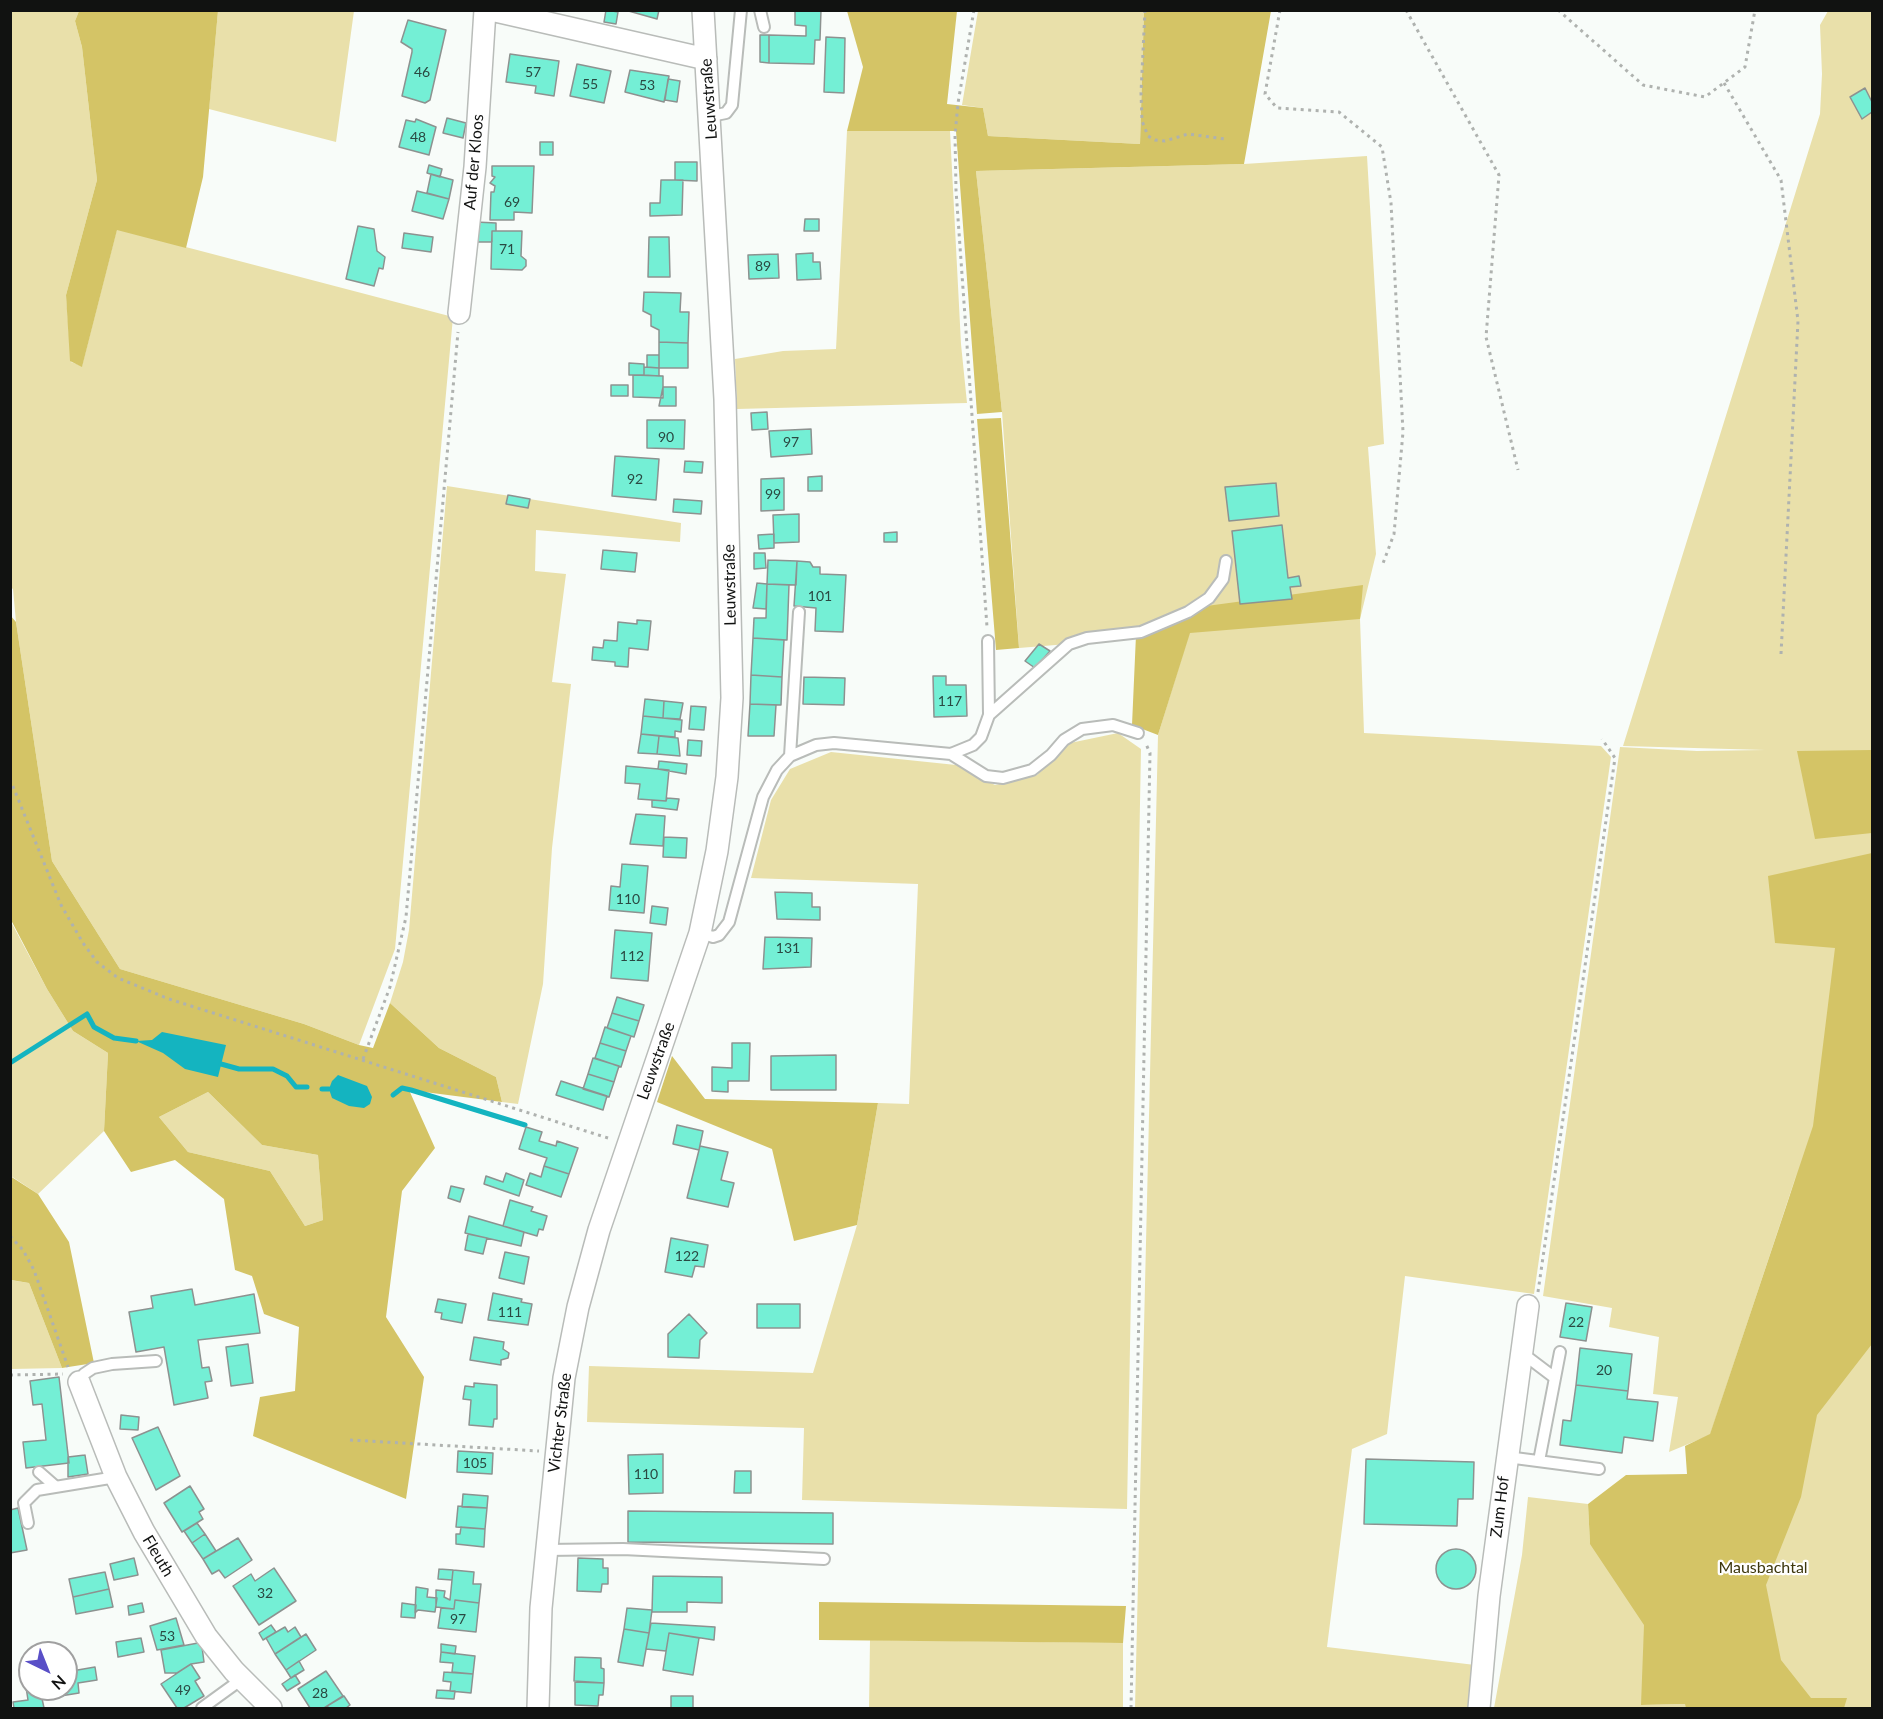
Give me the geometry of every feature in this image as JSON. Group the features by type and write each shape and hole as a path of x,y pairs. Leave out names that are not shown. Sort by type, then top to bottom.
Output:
{"street":[{"name":"Auf der Kloos","path":"459,313 475,167 486,10"},
{"path":"491,10 706,59"},
{"name":"Leuwstraße","path":"626,1144 700,933 717,851 727,777 732,698 725,399 711,116 703,10"},
{"name":"Vichter Straße","path":"538,1708 541,1608 564,1378 599,1230 626,1144"},
{"name":"Zum Hof","path":"1479,1708 1489,1596 1528,1305"},
{"name":"Fleuth","path":"79,1382 116,1476 144,1532 206,1636 242,1679 271,1708"}],"lane":[{"path":"711,116 726,113 732,105 741,10"},
{"path":"760,10 764,27"},
{"path":"989,715 1069,644 1087,638 1141,632 1188,612 1209,598 1223,579 1226,561"},
{"path":"790,756 799,612"},
{"path":"951,754 973,745 981,737 989,715 988,641"},
{"path":"700,933 713,937 719,935 729,922 760,806 770,782 790,756 816,745 834,743 951,754 986,776 1003,778 1032,770 1051,755 1064,740 1082,729 1113,725 1138,733"},
{"path":"1521,1352 1556,1378"},
{"path":"1539,1461 1560,1352"},
{"path":"79,1382 84,1374 93,1368 112,1364 156,1361"},
{"path":"1506,1457 1599,1469"},
{"path":"39,1472 55,1486"},
{"path":"28,1523 24,1503 38,1490 116,1476"},
{"path":"546,1550 623,1550 824,1559"},
{"path":"202,1708 242,1679"}],"path":[{"path":"974,10 958,103 955,135 956,190 988,641"},
{"path":"1145,10 1141,93 1142,121 1148,136 1164,141 1188,134 1225,139"},
{"path":"1280,10 1265,94 1277,108 1339,112 1382,147 1391,203 1403,432 1394,534 1382,566"},
{"path":"1406,10 1499,175 1486,337 1518,470"},
{"path":"1557,10 1643,85 1705,97 1745,67 1755,10"},
{"path":"1724,82 1780,180 1798,321 1781,654"},
{"path":"363,1059 390,987 406,917 459,313"},
{"path":"10,608 10,627"},
{"path":"1131,1708 1136,1593 1139,1218 1150,753 1146,742 1138,733"},
{"path":"1528,1305 1535,1303 1539,1288 1615,758 1602,739"},
{"path":"10,779 62,905 83,944 98,962 118,978 144,990 626,1144"},
{"path":"10,1236 23,1250 34,1270 71,1374 10,1375"},
{"path":"350,1440 556,1452"}],"green space":[{"path":"10,11 79,11 75,21 82,47 97,180 66,295 71,362 82,366 117,229 453,317 395,949 359,1045 304,1024 120,969 52,861 13,589 10,587"},
{"path":"79,11 218,11 203,177 186,248 117,230 82,367 70,361 66,295 97,180 82,47 75,21"},
{"path":"218,11 354,11 336,142 209,109"},
{"path":"847,11 957,11 947,104 983,108 988,136 1140,144 1144,11 1271,11 1244,164 976,171 1002,412 977,414 956,131 847,131 863,67"},
{"path":"978,11 1144,11 1140,144 988,136 983,108 962,105"},
{"name":"Mausbachtal","path":"1828,11 1872,11 1872,1708 1701,1708 1644,1642 1642,1705 1686,1704 1686,1708 1494,1708 1522,1555 1528,1497 1588,1504 1590,1544 1702,1479 1797,1173 1710,1435 1669,1452 1678,1397 1653,1394 1659,1337 1609,1327 1612,1308 1543,1296 1620,747 1697,751 1765,750 1623,746 1820,114 1822,74 1820,25"},
{"path":"847,131 950,131 961,344 967,403 737,409 735,359 783,351 836,349"},
{"path":"1367,156 1384,444 1368,447 1376,554 1360,619 1364,733 1601,746 1611,757 1534,1294 1405,1276 1387,1434 1352,1449 1327,1647 1475,1665 1472,1708 1135,1708 1158,735 1189,634 1019,648 1002,412 976,171 1244,164"},
{"path":"1001,418 1019,648 996,650 977,419"},
{"path":"447,486 681,523 680,542 536,530 535,571 566,574 552,682 571,684 552,848 543,984 518,1104 502,1102 496,1077 439,1048 390,1003 403,962 409,930"},
{"path":"1363,585 1360,619 1190,633 1158,735 1132,725 1136,635 1199,607"},
{"path":"10,615 16,622 52,861 120,969 304,1024 373,1048 390,1003 439,1048 496,1077 502,1102 409,1090 435,1148 402,1191 386,1317 424,1377 406,1499 253,1436 260,1397 295,1391 299,1327 264,1314 252,1276 235,1270 224,1199 175,1160 131,1172 104,1131 108,1053 73,1031 47,989 11,920","holes":["208,1092 262,1145 318,1155 323,1220 305,1226 270,1171 188,1152 159,1117"]},
{"path":"1118,733 1141,749 1127,1509 802,1500 804,1428 587,1422 589,1366 813,1373 857,1225 878,1103 909,1104 918,884 751,878 771,800 790,769 831,752 956,765 995,785 1037,775 1070,743"},
{"path":"1872,750 1872,833 1815,839 1797,751"},
{"name":"Mausbachtal","path":"1872,853 1872,1344 1817,1415 1801,1497 1766,1585 1781,1660 1811,1698 1847,1698 1844,1708 1686,1708 1685,1704 1641,1705 1644,1625 1590,1544 1588,1504 1626,1475 1687,1474 1685,1446 1710,1434 1813,1126 1835,948 1775,943 1768,876"},
{"path":"10,920 47,989 73,1031 108,1053 104,1131 38,1194 11,1176"},
{"path":"672,1056 705,1099 878,1103 857,1225 794,1241 772,1149 657,1102"},
{"path":"208,1092 262,1145 318,1155 323,1220 305,1226 270,1171 188,1152 159,1117"},
{"path":"10,1176 38,1194 69,1242 94,1363 62,1368 29,1283 11,1280"},
{"path":"10,1280 29,1283 62,1368 11,1369"},
{"path":"819,1602 1126,1606 1123,1643 819,1640"},
{"path":"870,1640 1123,1643 1123,1708 869,1708"}],"water":[{"path":"162,1032 226,1045 218,1077 185,1069 163,1053 136,1041 152,1040"},
{"path":"338,1075 367,1086 372,1097 370,1104 364,1108 349,1106 332,1098 329,1089 332,1081"}],"building":[{"path":"606,10 618,12 616,24 604,22"},
{"path":"625,10 659,10 657,19"},
{"path":"795,10 821,10 820,40 815,40 814,64 769,63 769,35 806,36 806,26 795,25"},
{"path":"408,20 446,30 430,100 425,103 402,96 412,52 412,49 401,42"},
{"path":"760,35 769,35 769,63 760,62"},
{"path":"826,37 845,38 844,93 824,92"},
{"path":"510,54 559,61 554,96 535,93 536,86 506,82"},
{"path":"577,64 611,71 604,103 570,96"},
{"path":"630,70 669,76 664,102 625,92"},
{"path":"668,79 680,81 677,102 665,100"},
{"path":"1865,88 1872,102 1872,112 1862,119 1850,97"},
{"path":"447,118 466,123 463,138 443,133"},
{"path":"416,119 436,127 429,155 399,147 406,120 415,122"},
{"path":"540,142 553,142 553,155 540,155"},
{"path":"675,162 697,162 697,181 675,180"},
{"path":"429,165 442,169 440,177 427,173"},
{"path":"492,166 534,166 532,213 514,212 514,220 490,220 491,192 494,192 495,186 490,183 495,177 492,176"},
{"path":"431,174 453,180 449,199 427,193"},
{"path":"661,180 683,180 682,215 650,216 650,203 660,203"},
{"path":"417,191 449,199 443,219 412,211"},
{"path":"805,219 819,219 819,231 804,231"},
{"path":"476,222 496,223 496,231 492,231 492,242 476,242"},
{"path":"358,226 374,229 377,251 385,257 383,269 379,268 374,286 346,279"},
{"path":"492,231 522,231 521,256 526,260 526,266 522,270 491,269"},
{"path":"404,233 433,237 431,252 402,248"},
{"path":"649,237 669,237 670,277 648,277"},
{"path":"813,253 813,262 820,262 821,279 797,280 796,254"},
{"path":"778,254 779,278 749,279 748,255"},
{"path":"644,292 681,293 680,312 689,312 688,343 659,342 659,330 651,326 651,315 643,311"},
{"path":"659,342 688,343 688,368 659,368"},
{"path":"647,355 659,355 659,368 647,367"},
{"path":"629,363 644,364 644,375 629,375"},
{"path":"644,367 659,368 659,376 644,375"},
{"path":"633,375 663,376 663,398 633,397"},
{"path":"611,385 628,385 628,396 611,396"},
{"path":"663,387 676,387 676,406 659,406"},
{"path":"767,412 768,429 752,430 751,413"},
{"path":"647,420 685,420 684,449 647,448"},
{"path":"811,429 812,454 771,457 769,431"},
{"path":"615,456 659,459 656,500 612,496"},
{"path":"685,461 703,462 702,473 684,472"},
{"path":"822,476 822,491 808,491 808,477"},
{"path":"784,478 784,510 761,511 761,479"},
{"path":"1276,483 1279,516 1229,521 1225,487"},
{"path":"508,495 530,499 528,508 506,504"},
{"path":"674,499 702,501 701,514 673,512"},
{"path":"799,514 799,542 774,543 773,515"},
{"path":"1282,525 1288,578 1299,576 1301,586 1290,587 1292,599 1240,604 1232,531"},
{"path":"897,532 897,542 884,542 884,533"},
{"path":"774,534 774,548 759,549 758,535"},
{"path":"603,550 637,553 635,572 601,569"},
{"path":"754,553 765,553 766,568 754,569"},
{"path":"768,560 797,561 796,585 767,584"},
{"path":"797,561 810,562 813,567 820,567 820,574 846,575 843,632 815,631 816,608 794,606"},
{"path":"757,583 767,584 766,609 753,608"},
{"path":"767,584 789,585 787,640 753,638 754,618 766,618"},
{"path":"637,620 651,621 648,650 629,648 628,667 615,666 615,662 592,660 593,647 603,648 604,640 617,641 618,622 637,624"},
{"path":"753,638 784,640 782,677 751,675"},
{"path":"1039,644 1050,651 1035,668 1025,661"},
{"path":"751,675 782,677 781,705 750,704"},
{"path":"933,676 946,676 946,685 966,685 967,716 934,717"},
{"path":"804,677 845,678 844,705 803,704"},
{"path":"645,699 664,701 663,718 643,716"},
{"path":"664,701 683,703 680,719 663,718"},
{"path":"750,704 776,705 774,736 748,736"},
{"path":"691,706 706,707 704,730 689,729"},
{"path":"643,716 682,720 681,732 675,731 675,737 641,734"},
{"path":"641,734 659,736 657,754 638,753"},
{"path":"659,736 678,738 680,756 657,754"},
{"path":"688,740 702,741 701,756 687,755"},
{"path":"659,761 687,764 686,774 658,769"},
{"path":"626,766 669,770 666,801 638,799 640,784 625,783"},
{"path":"667,798 679,799 677,810 652,807 652,800 666,801"},
{"path":"636,814 665,816 663,846 630,844"},
{"path":"664,837 687,838 686,858 663,857"},
{"path":"622,864 648,866 644,913 609,910 611,886 620,887"},
{"path":"775,892 812,893 812,907 820,907 820,920 777,919"},
{"path":"652,906 668,908 666,925 650,923"},
{"path":"615,930 652,933 648,981 611,978"},
{"path":"765,937 812,938 811,967 763,969"},
{"path":"617,997 644,1005 639,1021 612,1013"},
{"path":"612,1013 639,1021 634,1037 607,1028"},
{"path":"605,1027 631,1036 626,1051 600,1043"},
{"path":"600,1043 626,1051 621,1067 595,1058"},
{"path":"732,1043 750,1043 749,1081 728,1081 728,1092 712,1091 712,1067 732,1068"},
{"path":"836,1055 836,1090 771,1090 771,1056"},
{"path":"593,1058 619,1066 614,1082 588,1074"},
{"path":"588,1074 614,1082 609,1097 583,1089"},
{"path":"561,1081 607,1096 603,1110 556,1095"},
{"path":"677,1125 703,1131 699,1150 673,1144"},
{"path":"526,1127 542,1132 539,1141 556,1146 557,1141 578,1148 569,1174 544,1166 547,1158 519,1149"},
{"path":"700,1146 728,1152 721,1180 734,1183 728,1207 687,1198"},
{"path":"544,1166 569,1174 561,1197 526,1185 530,1173 541,1177"},
{"path":"506,1173 524,1180 519,1196 484,1184 486,1176 503,1182"},
{"path":"451,1186 464,1189 460,1202 448,1198"},
{"path":"510,1200 533,1207 531,1211 547,1216 543,1230 539,1229 537,1236 503,1226"},
{"path":"469,1216 524,1232 521,1246 465,1233"},
{"path":"468,1234 487,1238 483,1254 465,1250"},
{"path":"671,1238 708,1245 704,1267 695,1266 692,1277 665,1272"},
{"path":"505,1252 529,1257 524,1284 499,1278"},
{"path":"192,1289 195,1305 254,1294 260,1333 198,1340 202,1368 209,1367 212,1381 205,1382 208,1398 174,1405 164,1347 136,1352 129,1312 153,1308 151,1296"},
{"path":"493,1293 522,1299 521,1302 532,1304 528,1325 488,1320"},
{"path":"438,1299 466,1304 462,1323 441,1319 442,1313 435,1312"},
{"path":"1566,1303 1592,1307 1586,1341 1560,1337"},
{"path":"757,1304 800,1304 800,1328 757,1328"},
{"path":"689,1314 707,1333 700,1340 699,1358 668,1357 668,1334"},
{"path":"474,1337 504,1342 503,1349 509,1353 508,1358 501,1360 501,1365 470,1360"},
{"path":"248,1344 253,1383 231,1386 226,1347"},
{"path":"1580,1348 1632,1354 1628,1391 1576,1385"},
{"path":"59,1377 69,1463 26,1468 23,1442 46,1440 42,1404 33,1405 30,1381"},
{"path":"474,1383 497,1385 497,1419 494,1419 493,1427 469,1425 471,1400 463,1399 465,1386 474,1387"},
{"path":"1576,1385 1628,1391 1627,1399 1658,1402 1653,1441 1624,1437 1622,1453 1560,1445 1563,1420 1571,1421"},
{"path":"121,1415 139,1417 138,1430 120,1429"},
{"path":"158,1427 180,1476 156,1490 132,1438"},
{"path":"458,1451 493,1453 492,1474 457,1472"},
{"path":"663,1454 663,1493 629,1494 628,1455"},
{"path":"85,1455 88,1474 68,1477 68,1457"},
{"path":"1366,1459 1474,1462 1473,1499 1458,1499 1457,1526 1364,1524"},
{"path":"735,1471 751,1471 751,1493 734,1493"},
{"path":"190,1486 204,1509 199,1512 203,1519 182,1532 164,1503"},
{"path":"463,1494 488,1496 487,1508 462,1507"},
{"path":"458,1506 487,1508 485,1529 456,1527"},
{"path":"18,1508 27,1550 10,1553 10,1510"},
{"path":"628,1511 833,1513 833,1544 628,1542"},
{"path":"197,1523 205,1534 192,1543 184,1531"},
{"path":"461,1527 485,1529 484,1547 456,1544 456,1534 460,1534"},
{"path":"205,1534 216,1551 203,1559 192,1543"},
{"path":"238,1538 252,1560 225,1578 219,1570 212,1574 203,1559"},
{"path":"1456,1549 1464,1550 1470,1555 1475,1561 1475,1577 1470,1583 1464,1588 1456,1589 1448,1588 1442,1583 1437,1577 1436,1569 1437,1561 1442,1555 1448,1550"},
{"path":"134,1558 138,1575 114,1580 110,1564"},
{"path":"578,1558 603,1559 603,1568 608,1568 608,1584 602,1584 601,1592 577,1591"},
{"path":"274,1568 296,1601 259,1625 233,1586 251,1574 255,1581"},
{"path":"439,1569 453,1570 452,1580 438,1579"},
{"path":"453,1570 474,1572 473,1584 481,1584 479,1603 455,1600 454,1609 436,1607 436,1590 445,1591 444,1597 450,1600"},
{"path":"105,1572 109,1589 73,1597 69,1579"},
{"path":"653,1576 722,1577 722,1603 687,1602 687,1612 652,1612"},
{"path":"416,1587 428,1589 427,1597 437,1598 435,1612 418,1610 415,1613"},
{"path":"109,1589 113,1607 76,1614 73,1597"},
{"path":"455,1600 479,1603 476,1632 438,1628 441,1608 454,1609"},
{"path":"142,1603 144,1612 129,1615 128,1606"},
{"path":"402,1603 416,1605 415,1618 401,1617"},
{"path":"627,1608 652,1610 649,1633 624,1629"},
{"path":"176,1618 184,1645 157,1650 150,1626"},
{"path":"651,1623 715,1627 714,1640 669,1633 666,1651 646,1649"},
{"path":"271,1625 276,1632 263,1640 259,1633"},
{"path":"285,1627 288,1632 295,1627 301,1637 275,1654 266,1638"},
{"path":"624,1629 649,1633 643,1666 618,1662"},
{"path":"669,1633 699,1638 693,1675 663,1670"},
{"path":"306,1634 316,1650 286,1670 275,1654"},
{"path":"141,1638 144,1652 118,1657 116,1642"},
{"path":"198,1643 202,1647 204,1662 191,1664 177,1673 165,1673 161,1650"},
{"path":"441,1644 456,1646 455,1654 441,1652"},
{"path":"441,1652 475,1656 473,1674 452,1672 453,1663 440,1662"},
{"path":"575,1657 601,1658 604,1683 574,1681"},
{"path":"299,1661 304,1670 291,1678 286,1670"},
{"path":"191,1664 200,1678 195,1681 204,1696 184,1708 177,1708 161,1684"},
{"path":"95,1667 97,1680 78,1683 78,1670"},
{"path":"326,1671 343,1696 324,1708 310,1708 298,1689"},
{"path":"444,1672 473,1674 471,1693 450,1691 451,1682 443,1681"},
{"path":"295,1675 300,1683 287,1691 282,1684"},
{"path":"575,1682 604,1683 603,1695 599,1695 598,1706 575,1705"},
{"path":"437,1690 455,1691 454,1699 436,1698"},
{"path":"344,1696 350,1705 346,1708 327,1706"},
{"path":"671,1696 693,1696 693,1708 671,1708"},
{"path":"43,1701 44,1708 14,1708 13,1702"}],"waterway":[{"path":"10,1063 87,1014 94,1027 114,1038 136,1041"},
{"path":"221,1064 239,1069 273,1069 287,1076 296,1087 307,1087"},
{"path":"393,1095 402,1088 411,1090 525,1125"},
{"path":"322,1089 329,1089"}]}
